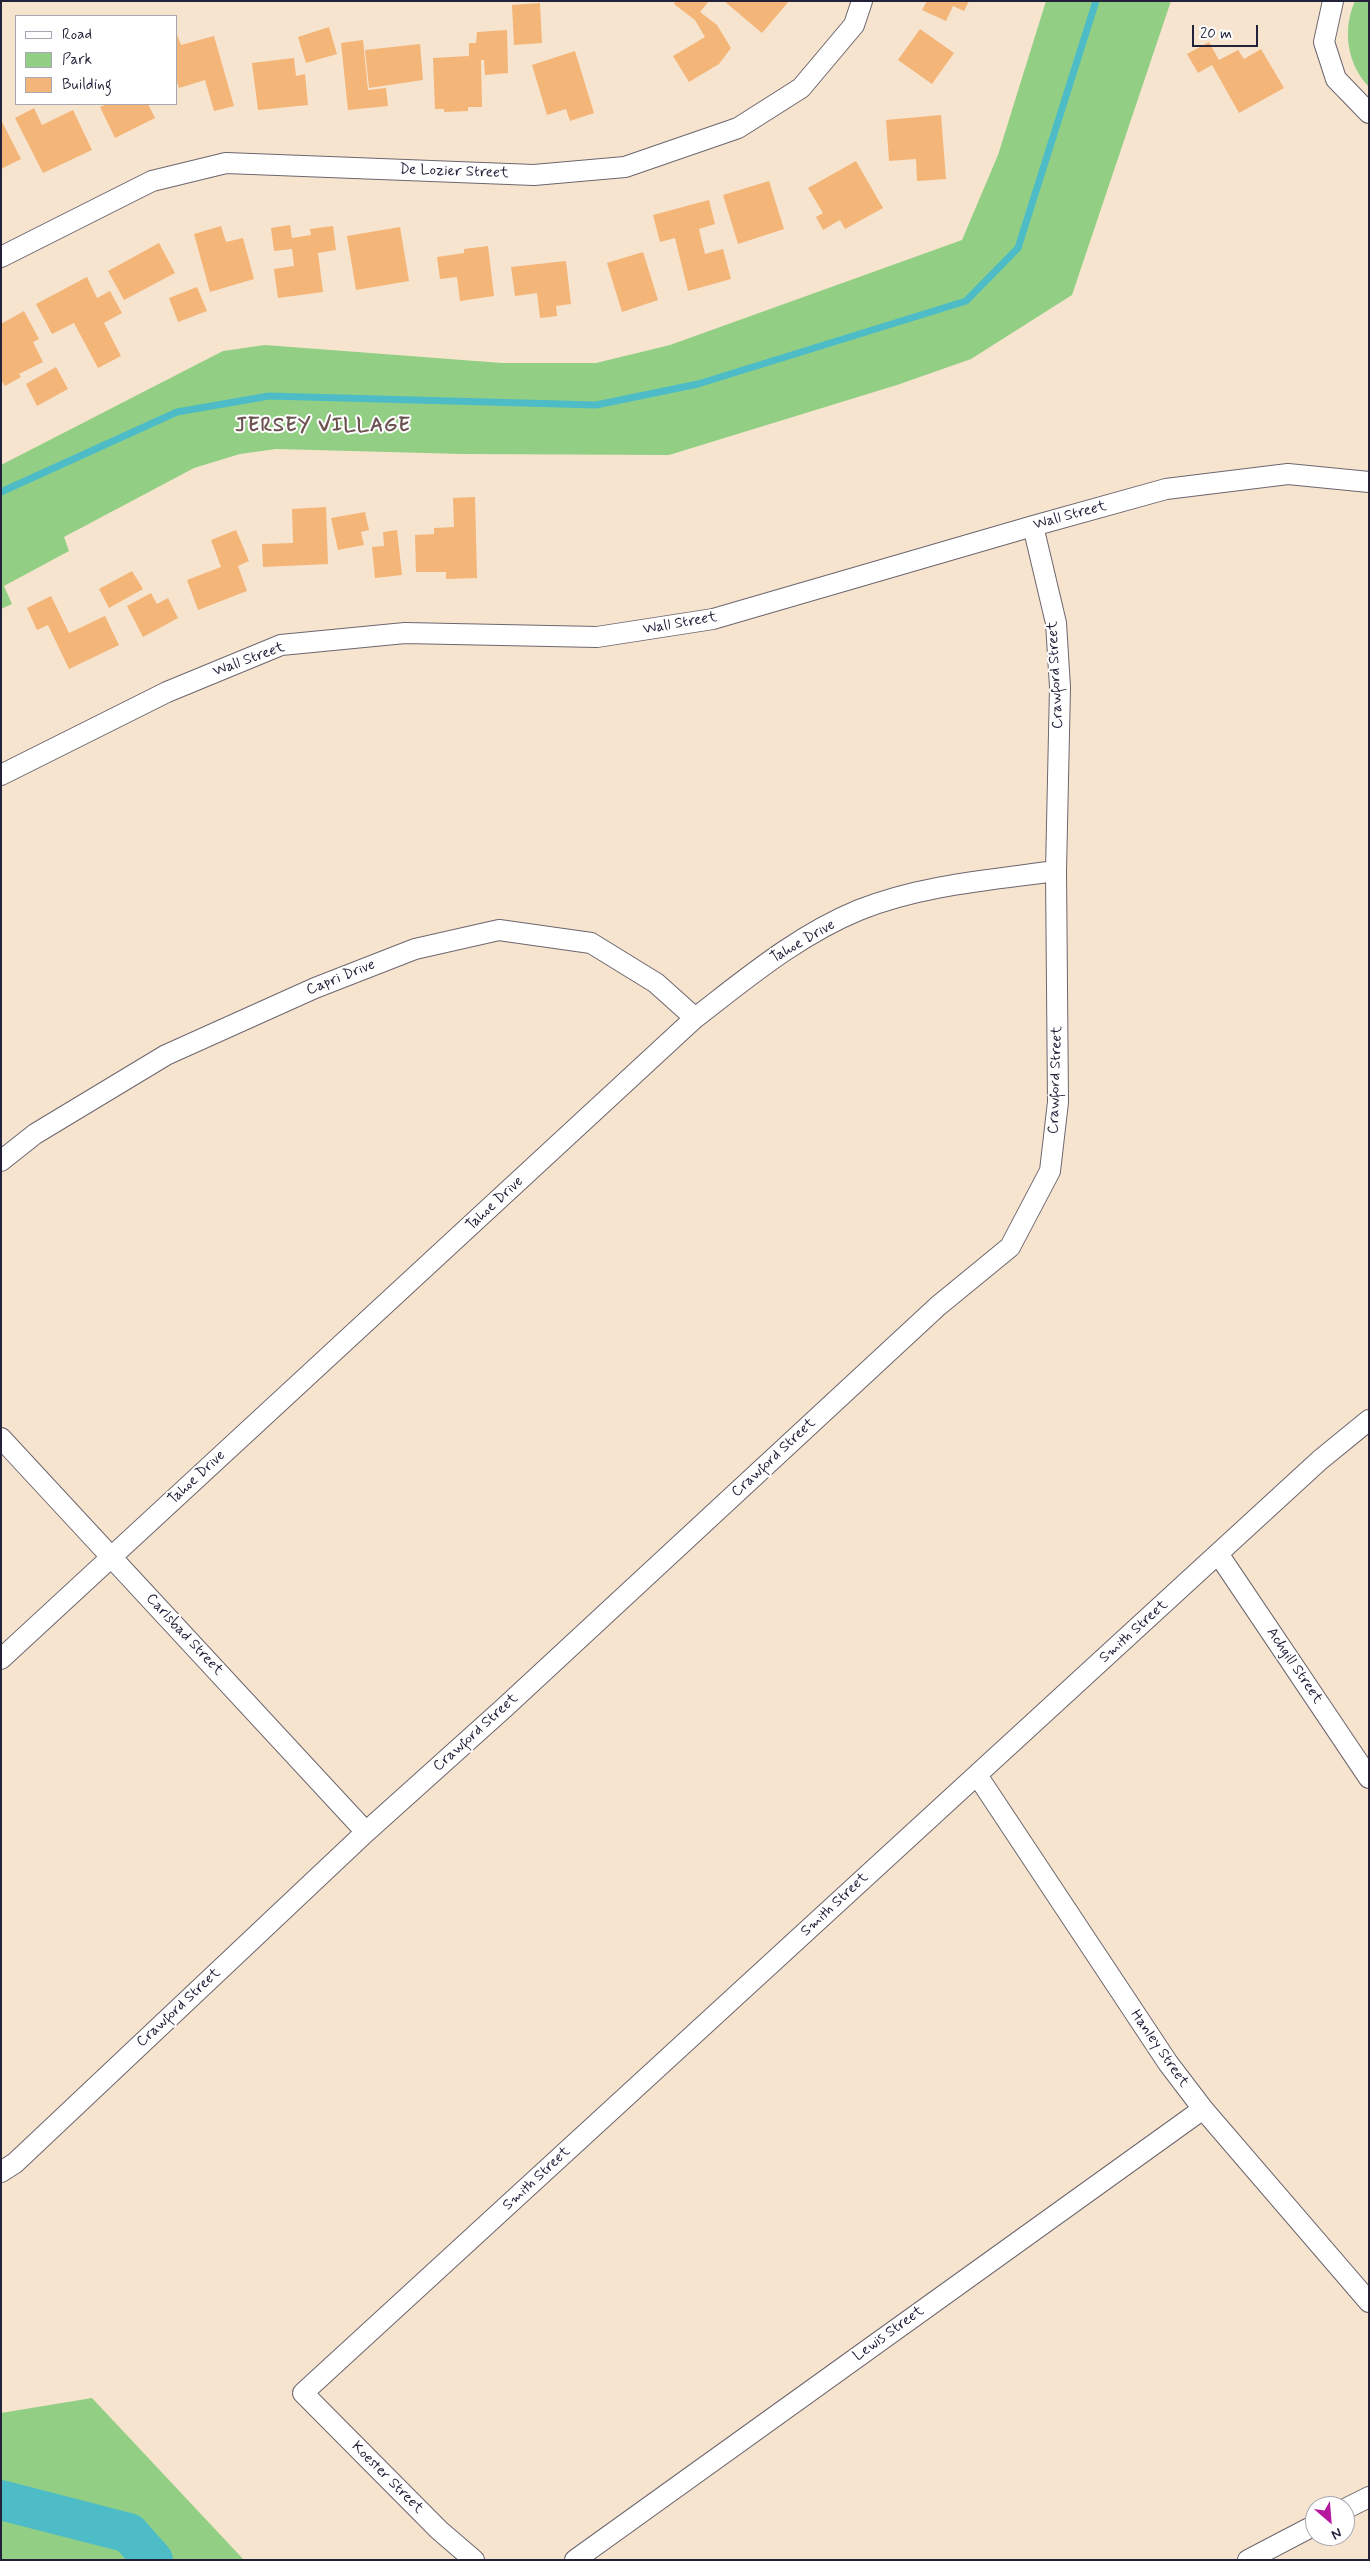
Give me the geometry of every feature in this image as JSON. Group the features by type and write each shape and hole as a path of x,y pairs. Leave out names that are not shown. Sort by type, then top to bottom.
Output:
{"street":[{"name":"De Lozier Street","path":"1,257 152,181 226,163 534,175 625,167 738,128 801,88 854,24 862,1"},
{"path":"1333,1 1324,42 1336,79 1369,113"},
{"name":"Wall Street","path":"1,775 167,692 281,645 405,633 596,637 713,619 1166,489 1288,474 1369,482"},
{"name":"Crawford Street","path":"1,2172 15,2164 366,1832 504,1708 938,1306 1010,1247 1050,1171 1058,1102 1056,871 1060,687 1056,623 1033,526"},
{"name":"Tahoe Drive","path":"1,1659 696,1018 783,951 859,910 938,887 1056,871"},
{"name":"Capri Drive","path":"1,1161 35,1134 166,1055 315,988 415,949 500,930 591,943 656,983 696,1018"},
{"name":"Smith Street","path":"303,2393 1219,1555 1320,1460 1369,1420"},
{"name":"Carlsbad Street","path":"1,1438 366,1832"},
{"name":"Achgill Street","path":"1219,1555 1369,1778"},
{"name":"Hanley Street","path":"977,1775 1133,2013 1203,2109 1369,2302"},
{"name":"Lewis Street","path":"574,2560 1203,2109"},
{"name":"Koester Street","path":"303,2393 439,2530 474,2560"},
{"path":"1355,2504 1369,2497"},
{"path":"1248,2560 1305,2530"}],"green space":[{"path":"1046,1 1171,1 1072,295 971,359 897,385 669,455 463,454 276,449 240,454 194,468 64,537 69,551 4,586 12,604 1,609 1,465 223,351 265,345 502,363 596,363 670,345 962,240 998,155"},
{"path":"1355,1 1369,1 1369,87 1356,68 1349,46 1349,23"},
{"path":"92,2398 244,2560 1,2560 1,2413"}],"building":[{"path":"676,1 709,1 700,12 717,25 731,48 719,64 689,82 673,56 705,37 695,20 674,4"},
{"path":"724,1 789,1 762,33"},
{"path":"927,1 969,1 964,11 953,6 946,21 922,10"},
{"path":"540,3 542,43 514,45 512,5"},
{"path":"329,27 337,54 306,63 298,37"},
{"path":"920,29 954,53 932,84 898,60"},
{"path":"507,30 508,73 485,75 484,60 481,60 482,107 468,107 468,111 444,112 444,109 435,109 433,58 469,56 469,43 476,43 477,32"},
{"path":"214,36 234,106 214,111 205,80 179,88 178,37 181,45"},
{"path":"363,40 368,90 386,88 388,106 348,110 341,43"},
{"path":"1209,42 1219,60 1238,50 1244,59 1261,49 1284,88 1239,113 1212,65 1198,73 1187,54"},
{"path":"420,44 423,80 369,88 365,50"},
{"path":"575,51 594,113 570,121 566,109 547,115 532,65"},
{"path":"294,58 296,76 305,74 308,105 258,110 252,63"},
{"path":"105,105 148,105 155,118 115,138 100,107"},
{"path":"34,108 42,125 73,110 92,150 43,173 15,118"},
{"path":"941,115 946,179 917,181 916,159 889,161 886,120"},
{"path":"1,120 21,159 1,169"},
{"path":"856,161 883,208 845,229 840,220 823,230 816,217 823,213 808,188"},
{"path":"769,181 784,229 738,244 723,195"},
{"path":"709,200 715,224 699,229 705,254 723,249 731,279 688,291 675,238 660,242 653,215"},
{"path":"290,225 292,238 311,235 310,229 333,226 336,250 318,253 323,292 278,298 274,269 294,266 292,249 274,251 271,228"},
{"path":"221,226 226,242 243,238 254,279 210,292 194,234"},
{"path":"400,227 409,281 356,290 347,236"},
{"path":"159,243 175,273 124,300 108,271"},
{"path":"488,246 494,296 460,301 457,277 440,279 437,257 464,253 464,249"},
{"path":"643,252 658,300 622,312 607,263"},
{"path":"566,261 571,304 556,306 557,316 540,318 537,293 515,296 511,267"},
{"path":"87,277 97,298 110,291 122,313 104,323 121,356 98,368 74,323 52,334 36,304"},
{"path":"197,287 207,311 178,322 169,298"},
{"path":"24,311 39,339 33,342 43,362 19,374 21,377 5,386 1,380 1,324"},
{"path":"56,367 68,389 37,406 26,384"},
{"path":"475,497 477,578 446,579 446,572 416,572 415,535 434,534 434,528 454,527 453,498"},
{"path":"326,507 328,564 263,567 262,544 293,543 292,509"},
{"path":"365,512 369,530 361,532 364,545 338,550 331,518"},
{"path":"236,530 249,561 238,566 247,591 198,610 187,580 221,567 211,540"},
{"path":"397,530 402,575 375,578 372,547 384,546 383,532"},
{"path":"132,571 143,589 109,608 99,589"},
{"path":"151,593 157,604 168,598 178,618 143,637 127,606"},
{"path":"51,596 69,633 105,616 119,645 69,669 48,625 37,630 27,608"}],"waterway":[{"path":"1,492 177,412 269,396 596,405 698,384 966,301 1018,248 1096,1"},
{"path":"1,2500 129,2533 153,2560"}],"district":[{"name":"JERSEY VILLAGE","path":"323,427"}]}
